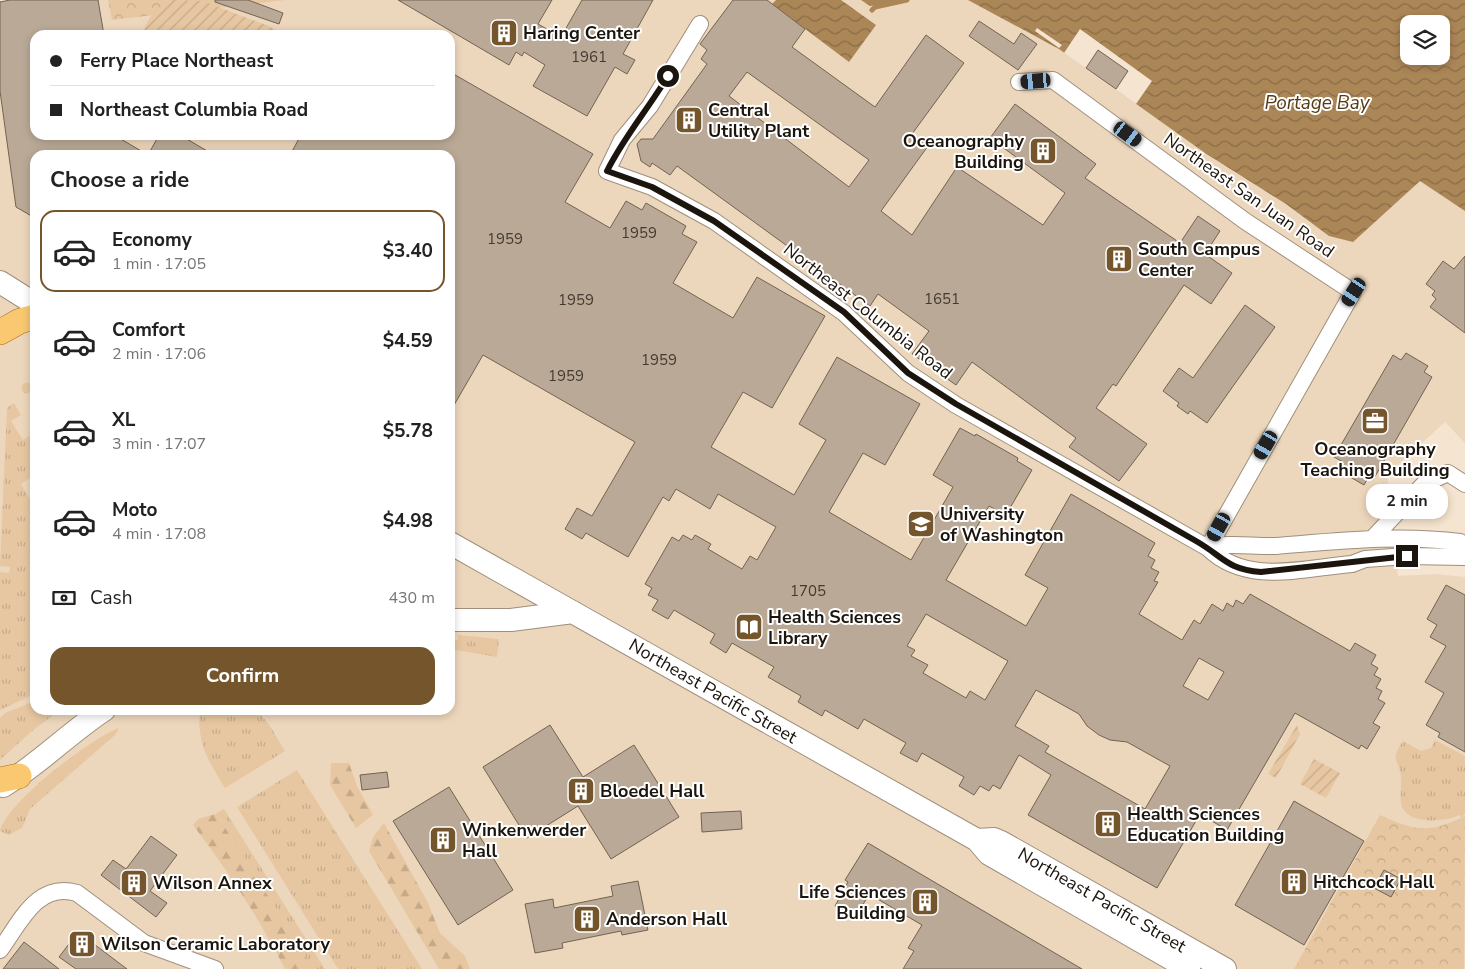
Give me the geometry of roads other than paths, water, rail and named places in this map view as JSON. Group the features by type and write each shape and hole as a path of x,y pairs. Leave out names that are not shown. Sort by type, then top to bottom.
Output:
{"main road":[{"path":"0,282 30,301"},
{"path":"0,332 20,321 30,318"},
{"name":"Northeast Pacific Street","path":"455,546 977,840 990,854 1189,969"},
{"path":"455,620 511,620 573,612"},
{"path":"0,800 6,781 97,715"},
{"name":"Northeast Pacific Street","path":"977,840 994,839 1001,842 1225,969"}],"street":[{"name":"Northeast Columbia Road","path":"700,24 650,106 622,140 607,171 652,187 714,221 844,312 908,373 956,404 1208,548 1229,564 1261,572 1352,564 1375,558 1465,557"},
{"name":"Northeast San Juan Road","path":"1019,82 1053,80 1246,220 1354,292 1208,548"},
{"path":"1372,539 1424,484 1448,473 1465,484"},
{"path":"1208,548 1223,544 1274,546 1372,539 1425,538 1460,542 1465,546"},
{"path":"0,950 36,901 46,894 68,891 77,893 144,943 214,969"}],"water":[{"path":"776,0 841,0 876,25 849,62 772,4"},
{"path":"861,0 909,0 870,6"},
{"name":"Portage Bay","path":"968,0 1465,0 1465,211 1420,181 1353,242 1329,236 1286,204 1205,153 1059,49"}],"waterway":[{"path":"872,10 875,7 907,0"}],"place":[{"name":"Haring Center","path":"504,33"},
{"name":"Central Utility Plant","path":"689,120"},
{"name":"Oceanography Building","path":"1043,151"},
{"name":"South Campus Center","path":"1119,259"},
{"name":"Oceanography Teaching Building","path":"1375,421"},
{"name":"University of Washington","path":"921,524"},
{"name":"Health Sciences Library","path":"749,627"},
{"name":"Bloedel Hall","path":"581,791"},
{"name":"Health Sciences Education Building","path":"1108,824"},
{"name":"Winkenwerder Hall","path":"443,840"},
{"name":"Hitchcock Hall","path":"1294,882"},
{"name":"Wilson Annex","path":"134,883"},
{"name":"Life Sciences Building","path":"925,902"},
{"name":"Anderson Hall","path":"587,919"},
{"name":"Wilson Ceramic Laboratory","path":"82,944"}]}
